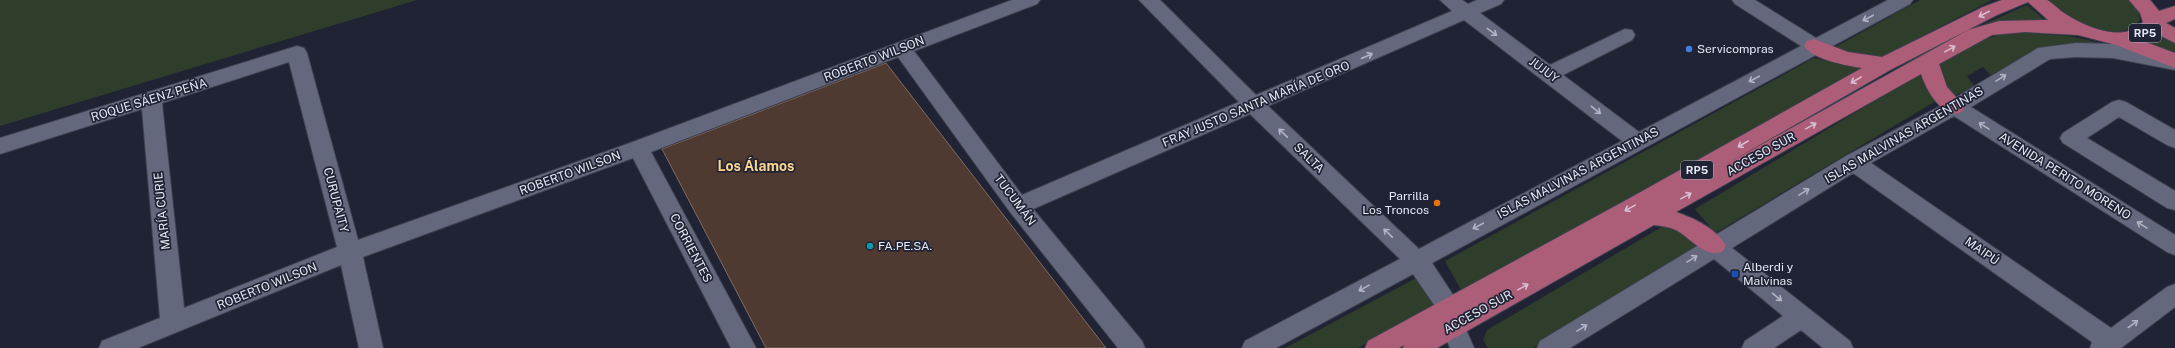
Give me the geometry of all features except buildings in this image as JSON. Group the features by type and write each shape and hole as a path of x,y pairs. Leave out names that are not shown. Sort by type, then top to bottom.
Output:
{"main road":[{"name":"ACCESO SUR","path":"1377,348 1455,327 1638,204 1885,64 1990,10 2020,0"},
{"name":"RP5","path":"2036,0 2050,14 2077,29 2105,37 2133,38 2144,34 2153,22 2175,12"},
{"name":"RP5","path":"2139,0 2149,11 2153,22"},
{"path":"2153,22 2175,37"},
{"name":"ACCESO SUR","path":"1415,348 1989,28 2030,26 2077,29"},
{"path":"2118,38 2175,62"},
{"path":"1814,46 1828,54 1848,59 1885,64"},
{"path":"1928,62 1933,79 1943,99 1955,107"},
{"path":"1650,216 1669,218 1679,221 1714,246"}],"street":[{"name":"ROBERTO WILSON","path":"111,348 350,252 638,148 1030,0"},
{"name":"SALTA","path":"1149,0 1254,105 1416,260 1430,277 1455,327"},
{"name":"JUJUY","path":"1450,0 1637,142"},
{"name":"FRAY JUSTO SANTA MARÍA DE ORO","path":"1018,206 1494,0"},
{"path":"1742,0 1814,46"},
{"name":"ISLAS MALVINAS ARGENTINAS","path":"1254,348 1814,46 1903,0"},
{"path":"1549,74 1625,35"},
{"name":"TUCUMÁN","path":"902,49 1018,206 1133,348"},
{"name":"ISLAS MALVINAS ARGENTINAS","path":"1549,348 1854,162 1955,107 2045,53 2076,50 2113,51 2175,62"},
{"name":"ROQUE SÁENZ PEÑA","path":"0,146 297,53"},
{"name":"CURUPAITY","path":"297,53 350,252 371,348"},
{"name":"MARÍA CURIE","path":"152,98 173,324"},
{"name":"AVENIDA PERITO MORENO","path":"1955,107 2175,246"},
{"path":"2175,140 2119,107 2071,138 2175,202"},
{"name":"CORRIENTES","path":"638,148 743,348"},
{"name":"MAIPÚ","path":"1854,162 2106,345"},
{"path":"1714,246 1841,348"},
{"path":"2106,345 2175,294"},
{"path":"1754,348 1802,316"}],"green space":[{"path":"0,0 417,0 0,126"},
{"path":"1920,0 1992,0 1878,59 1830,50"},
{"path":"2046,0 2130,0 2137,8 2140,19 2135,26 2127,30 2117,31 2095,29 2075,22 2059,12"},
{"path":"2027,5 2047,22 2021,21 1980,26"},
{"path":"2016,32 2069,36 2110,45 2067,44 2045,47 2025,55 1992,77 1983,67 1967,76 1974,86 1950,98 1938,65 1975,44 1995,36"},
{"path":"2164,36 2175,42 2175,52 2145,43 2158,40"},
{"path":"1814,58 1864,68 1462,292 1445,261"},
{"path":"1919,74 1936,101 1715,233 1695,209"},
{"path":"1665,225 1674,227 1698,245 1533,348 1488,348 1483,340 1487,330"},
{"path":"1418,277 1437,306 1358,348 1285,348"}],"place":[{"name":"Servicompras","path":"1689,49"},
{"name":"Parrilla Los Troncos","path":"1437,203"},
{"name":"FA.PE.SA.","path":"870,246"},
{"name":"Alberdi y Malvinas","path":"1735,274"}],"district":[{"name":"Los Álamos","path":"756,166"}]}
